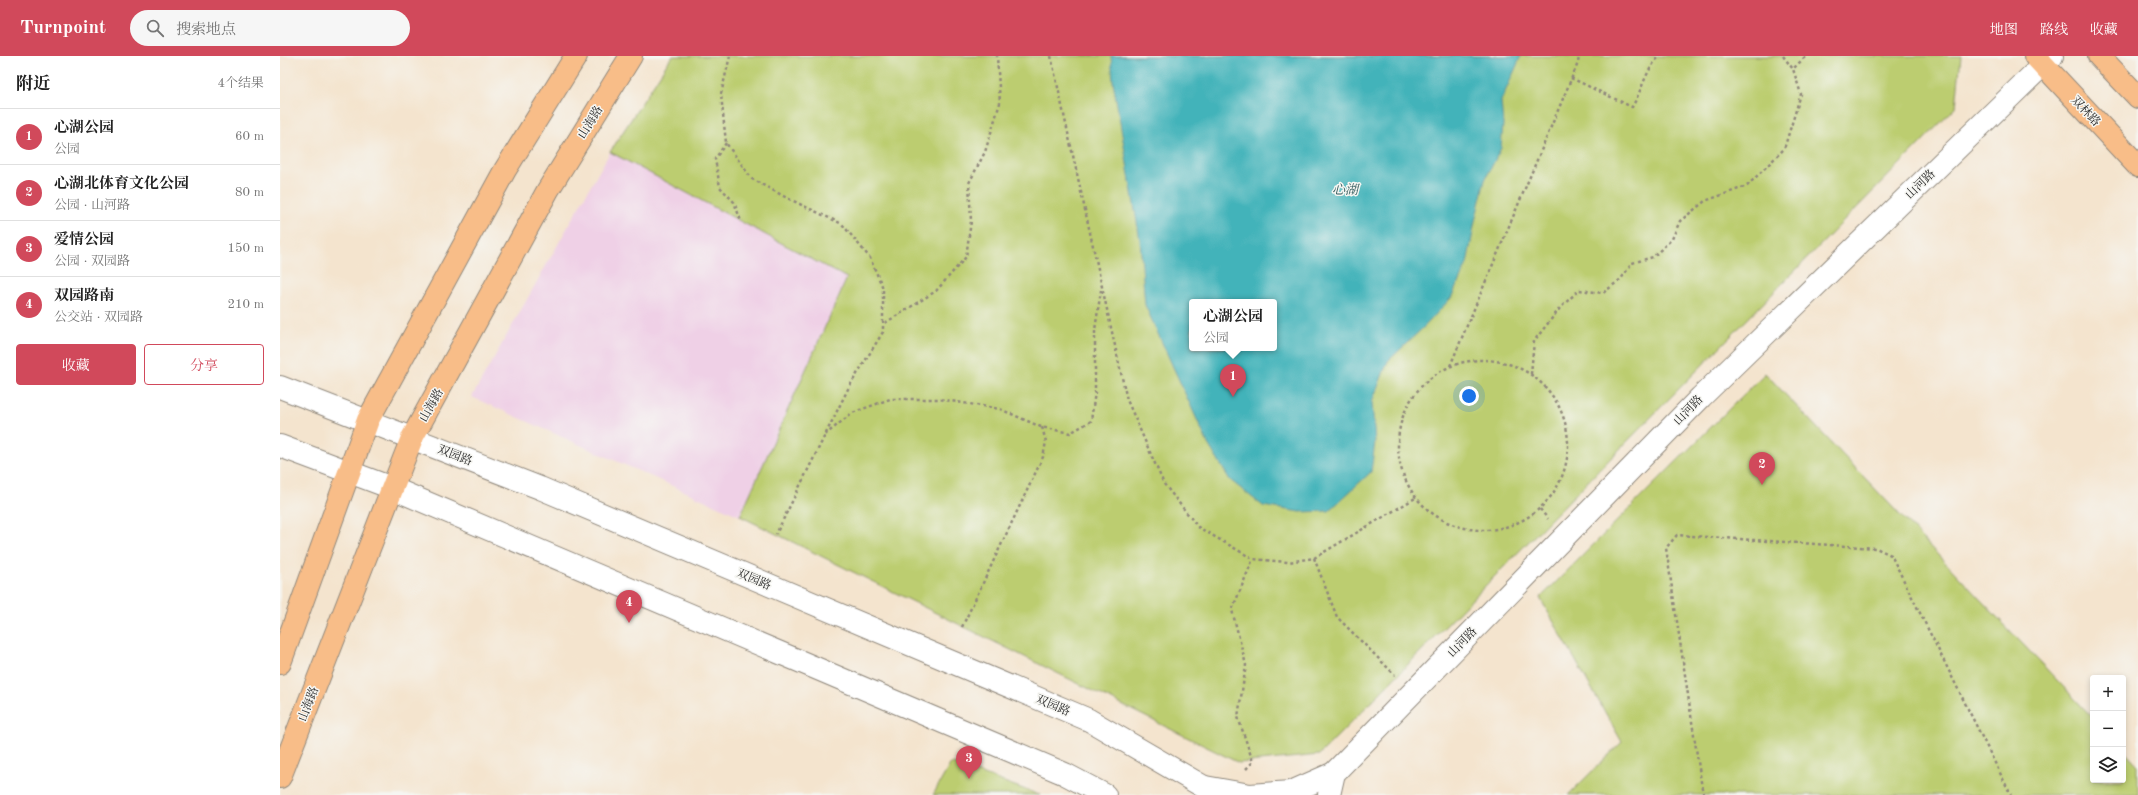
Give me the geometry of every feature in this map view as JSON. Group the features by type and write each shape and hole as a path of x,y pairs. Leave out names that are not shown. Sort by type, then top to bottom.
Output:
{"main road":[{"path":"280,663 368,420 505,170 576,56"},
{"name":"山海路","path":"280,777 412,438 548,190 631,56"},
{"path":"2100,56 2138,97"},
{"name":"双林路","path":"2043,59 2138,166"}],"street":[{"name":"山河路","path":"1334,773 1701,397 2043,59"},
{"name":"双园路","path":"280,387 540,488 1088,720 1211,791 1250,795 1291,792 1334,773"},
{"path":"280,446 392,488 1066,774 1105,795"},
{"path":"1329,795 1334,773"}],"path":[{"path":"730,56 721,94 726,143 752,178 787,198 842,224 870,258 883,288 885,323 883,332 849,387 776,534"},
{"path":"885,323 936,292 966,257 971,220 969,183 985,152 1000,103 997,56"},
{"path":"1051,56 1127,400 1164,484 1198,528 1253,558 1288,562 1314,558 1417,497"},
{"path":"1450,367 1578,63 1578,56"},
{"path":"1571,78 1632,107 1640,94 1652,64 1660,56"},
{"path":"1531,374 1534,341 1560,308 1579,290 1603,293 1621,279 1632,263 1652,257 1672,239 1680,221 1705,201 1747,186 1784,149 1801,94 1793,69 1783,56"},
{"path":"1793,69 1806,56"},
{"path":"726,143 715,159 720,187 734,202 741,221"},
{"path":"824,437 852,413 890,399 940,399 992,408 1041,427 1070,433 1091,421 1095,392 1095,330 1102,287"},
{"path":"1477,360 1504,363 1531,374 1553,395 1565,421 1569,450 1562,479 1540,509 1523,520 1497,529 1470,529 1444,521 1422,505 1406,482 1399,456 1400,428 1410,403 1427,381 1450,367 1477,360"},
{"path":"962,626 1043,457 1046,442 1041,427"},
{"path":"1540,509 1550,521"},
{"path":"1702,795 1666,548 1677,535 1876,548 1890,555 2011,795"},
{"path":"1244,770 1253,762 1238,717 1246,665 1232,610 1253,558"},
{"path":"1314,558 1337,617 1397,676"}],"shaded area":[{"path":"610,152 847,278 740,516 472,397"}],"green space":[{"path":"672,56 1961,56 1956,107 1319,755 1239,763 740,516 847,278 610,152"},
{"path":"1765,373 2090,715 2090,783 2126,783 2126,752 2138,765 2138,795 1568,795 1622,742 1540,598"},
{"path":"951,763 1040,795 933,795"}],"water":[{"name":"心湖","path":"1111,56 1521,56 1501,101 1503,124 1501,148 1485,180 1467,264 1451,298 1426,325 1388,361 1372,402 1375,442 1371,472 1329,511 1300,512 1263,506 1230,480 1208,444 1145,305 1140,240 1113,81"}],"place":[{"name":"心湖公园","path":"1233,397"},
{"name":"心湖北体育文化公园","path":"1762,485"},
{"name":"双园路南","path":"629,623"},
{"name":"爱情公园","path":"969,779"}]}
